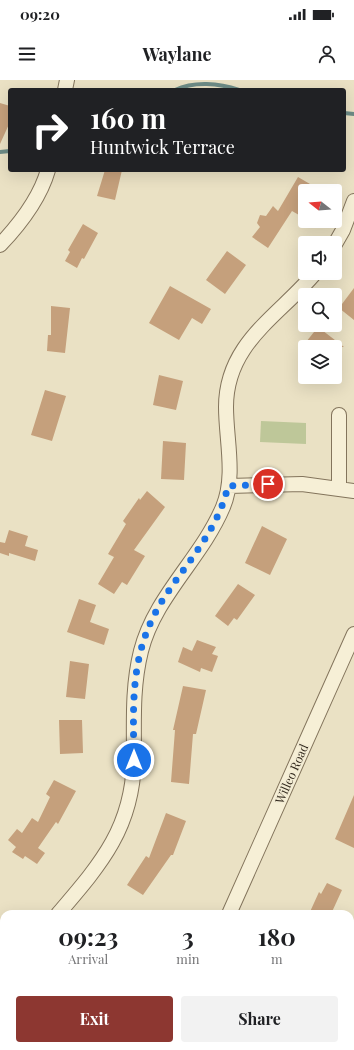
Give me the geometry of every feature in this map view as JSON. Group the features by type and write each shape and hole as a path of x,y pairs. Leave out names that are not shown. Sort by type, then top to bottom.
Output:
{"street":[{"path":"0,245 16,229 34,202 47,172"},
{"path":"340,236 354,200"},
{"path":"61,910 97,867 119,830 127,806 132,782 133,692 142,647 162,602 217,521 224,505 230,469 226,406 229,382 236,362 257,330 302,289 309,280"},
{"path":"340,415 340,489"},
{"path":"228,486 302,484 354,491"},
{"name":"Willeo Road","path":"231,910 354,634"}],"green space":[{"path":"261,421 306,423 306,444 260,442"}],"building":[{"path":"0,103 8,105 8,126 0,144"},
{"path":"104,172 122,172 115,200 97,196"},
{"path":"298,177 310,184 298,184 298,214 292,211 268,248 252,237 260,227 257,223 260,215 266,216 273,206 278,211"},
{"path":"83,224 98,233 84,259 82,258 77,268 65,261 70,252 68,250"},
{"path":"227,251 246,265 225,294 206,280"},
{"path":"170,286 211,309 202,324 192,318 179,340 149,323"},
{"path":"354,288 354,320 342,310 342,304"},
{"path":"51,306 70,308 65,353 47,351 48,335 51,335"},
{"path":"314,332 324,332 335,340 308,340"},
{"path":"159,375 183,381 176,410 153,405"},
{"path":"45,390 66,396 52,441 31,435"},
{"path":"163,441 186,443 184,480 161,479"},
{"path":"147,491 165,507 134,550 145,556 127,585 122,582 114,594 98,584 114,557 108,554 126,524 123,521 139,498 140,500"},
{"path":"262,526 287,539 270,575 245,563"},
{"path":"9,530 28,536 25,546 38,550 35,561 9,553 9,556 0,553 0,542 5,543"},
{"path":"238,584 255,595 237,620 234,618 228,626 215,616"},
{"path":"79,599 96,605 90,622 109,629 104,645 67,632"},
{"path":"197,640 216,647 212,654 218,656 212,672 201,668 200,672 178,662 183,647 192,651"},
{"path":"70,661 89,664 85,699 66,697"},
{"path":"183,686 206,690 196,734 193,734 189,784 171,782 175,730 173,730"},
{"path":"59,720 82,720 83,753 60,754"},
{"path":"54,780 76,791 58,824 56,822 38,848 45,853 37,864 25,856 23,859 12,852 16,847 8,840 17,829 22,833 32,818 38,822 50,797 46,794"},
{"path":"354,795 354,848 335,839"},
{"path":"166,813 186,821 173,855 171,855 143,895 127,885 146,856 149,858"},
{"path":"327,883 342,890 333,910 311,910 319,892 321,894"}],"waterway":[{"path":"180,88 198,84 231,88"},
{"path":"346,113 354,114"},
{"path":"0,152 8,151"}],"route":[{"path":"134,760 133,692 142,647 151,624 162,602 217,521 224,505 228,486 268,484"}]}
